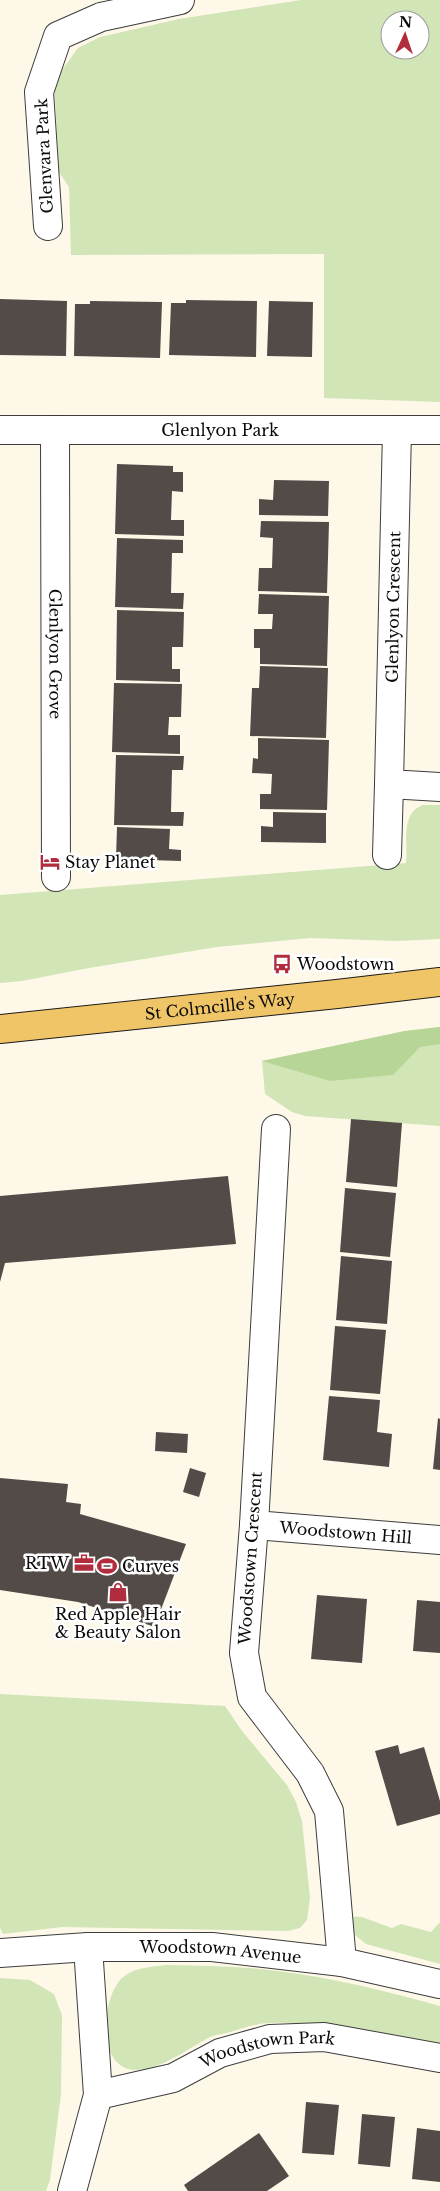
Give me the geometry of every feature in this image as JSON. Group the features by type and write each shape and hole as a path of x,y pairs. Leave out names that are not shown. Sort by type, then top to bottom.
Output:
{"main road":[{"name":"St Colmcille's Way","path":"0,1029 440,982"}],"street":[{"name":"Glenvara Park","path":"48,226 39,92 58,36 101,17 180,0"},
{"name":"Glenlyon Park","path":"0,430 440,430"},
{"name":"Glenlyon Grove","path":"55,430 56,878"},
{"name":"Glenlyon Crescent","path":"387,855 396,430"},
{"path":"389,784 440,787"},
{"name":"Woodstown Crescent","path":"276,1129 254,1525 244,1653 252,1697 310,1773 329,1811 342,1962"},
{"name":"Woodstown Hill","path":"254,1525 440,1540"},
{"path":"72,2191 98,2095 88,1947"},
{"name":"Woodstown Avenue","path":"0,1953 88,1947 212,1947 342,1962 440,1984"},
{"name":"Woodstown Park","path":"98,2095 173,2078 220,2053 270,2039 324,2037 440,2058"}],"green space":[{"path":"301,0 440,0 440,402 324,398 324,254 71,255 69,187 59,172 54,81 78,48 100,37 179,19"},
{"path":"423,805 440,805 440,939 395,941 310,938 217,947 22,981 0,983 0,895 406,863 408,822 416,809"},
{"path":"440,1027 440,1126 305,1116 292,1112 265,1094 262,1061 405,1031"},
{"path":"440,1027 440,1044 420,1047 393,1075 330,1081 262,1061 405,1031"},
{"path":"0,1694 225,1706 242,1731 287,1785 296,1802 302,1821 310,1898 307,1920 300,1928 288,1931 62,1927 3,1934 0,1928"},
{"path":"344,1916 362,1917 392,1928 401,1924 431,1932 440,1922 440,1964 366,1944 355,1935"},
{"path":"167,1965 250,1968 319,1977 440,2006 440,2047 314,2024 266,2023 210,2037 157,2066 135,2070 125,2068 116,2061 110,2051 107,2039 107,2012 110,1999 121,1979 131,1972 143,1968"},
{"path":"0,1978 30,1980 54,1994 62,2015 61,2094 50,2180 46,2191 0,2191"}],"building":[{"path":"0,299 67,301 66,356 0,355"},
{"path":"186,300 257,301 256,357 169,355 171,303 186,303"},
{"path":"90,301 162,302 160,358 74,356 75,304 90,304"},
{"path":"269,301 313,302 312,357 267,356"},
{"path":"117,464 173,466 173,472 183,472 183,492 172,491 171,520 184,520 184,536 115,534"},
{"path":"274,480 329,481 328,516 259,515 259,499 273,500"},
{"path":"261,521 329,522 327,593 258,591 259,568 272,568 273,538 260,537"},
{"path":"117,538 183,540 183,553 172,553 171,593 184,593 183,609 115,607"},
{"path":"259,594 329,596 327,666 260,664 260,648 254,648 254,629 272,629 273,614 258,614"},
{"path":"117,610 184,612 183,647 172,647 172,669 180,669 180,682 116,680"},
{"path":"260,666 328,668 326,738 250,736 252,688 259,688"},
{"path":"114,683 182,684 181,717 169,717 168,735 180,735 180,754 112,752"},
{"path":"258,738 329,740 327,810 260,809 260,794 271,794 272,774 252,773 253,758 258,759"},
{"path":"116,755 184,756 183,770 172,770 171,812 184,812 183,826 114,825"},
{"path":"273,812 326,813 326,843 261,842 261,826 273,827"},
{"path":"117,827 170,829 169,849 181,850 181,861 116,859"},
{"path":"351,1119 402,1123 397,1187 346,1182"},
{"path":"228,1176 236,1244 5,1263 0,1282 0,1196"},
{"path":"345,1188 396,1193 390,1257 340,1252"},
{"path":"341,1256 392,1261 387,1324 336,1320"},
{"path":"335,1326 386,1330 380,1394 330,1390"},
{"path":"329,1396 380,1400 377,1432 392,1434 389,1467 323,1460"},
{"path":"438,1418 440,1419 440,1470 433,1469"},
{"path":"156,1432 188,1434 187,1453 155,1451"},
{"path":"190,1468 206,1473 199,1497 183,1492"},
{"path":"0,1478 68,1484 66,1502 81,1504 80,1514 186,1544 160,1612 152,1626 78,1602 0,1590"},
{"path":"317,1595 367,1599 362,1663 311,1659"},
{"path":"417,1600 440,1602 440,1653 413,1651"},
{"path":"398,1745 400,1754 424,1747 440,1801 440,1814 397,1826 375,1751"},
{"path":"306,2102 339,2105 334,2155 302,2153"},
{"path":"362,2114 395,2117 390,2167 358,2164"},
{"path":"417,2128 440,2131 440,2182 412,2179"},
{"path":"259,2133 289,2176 267,2191 188,2191 184,2185"}],"place":[{"name":"Stay Planet","path":"50,862"},
{"name":"Woodstown","path":"282,964"},
{"name":"RTW","path":"84,1563"},
{"name":"Curves","path":"107,1566"},
{"name":"Red Apple Hair & Beauty Salon","path":"118,1592"}]}
